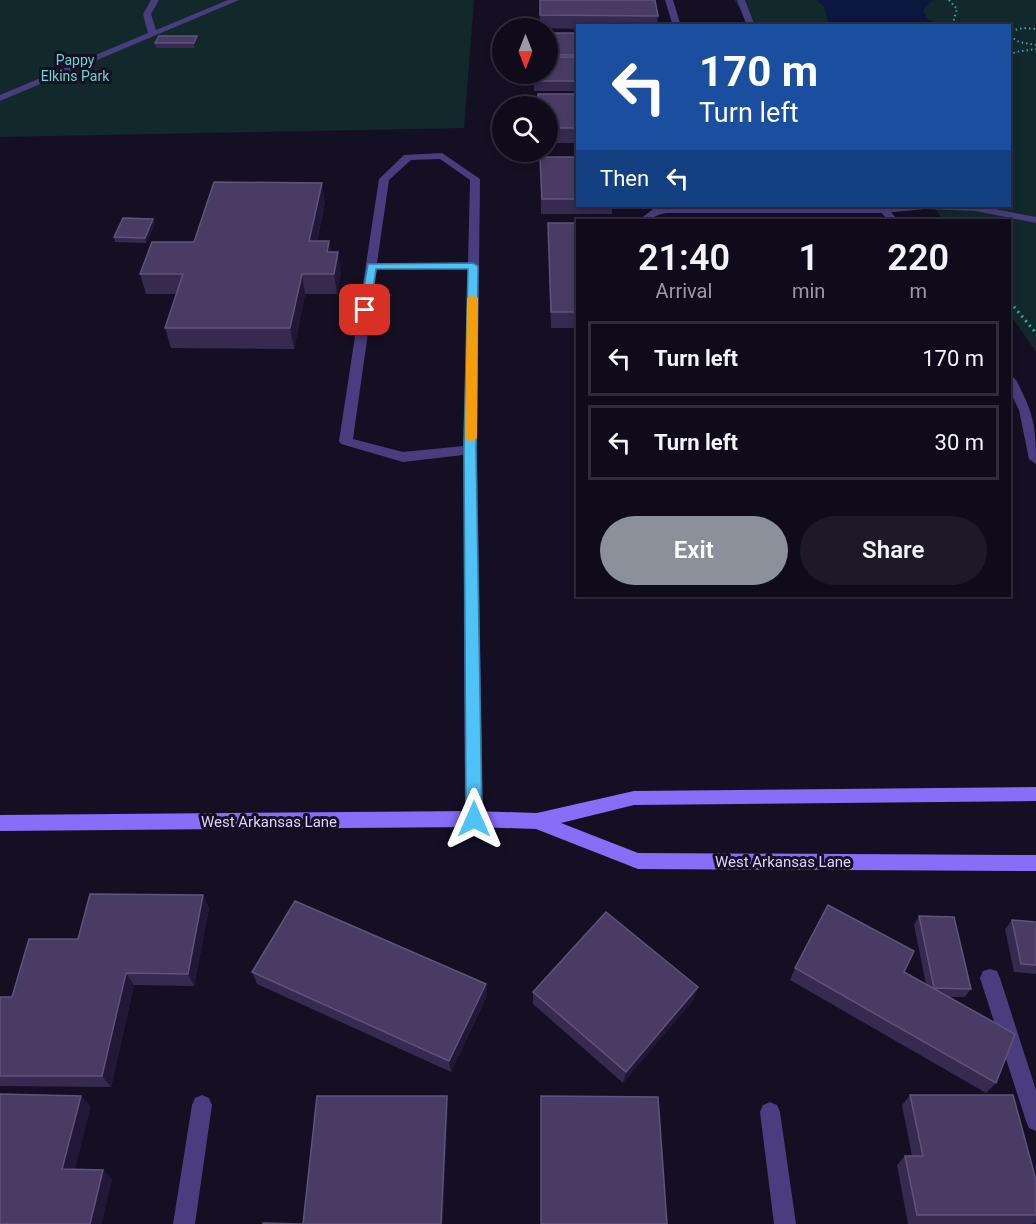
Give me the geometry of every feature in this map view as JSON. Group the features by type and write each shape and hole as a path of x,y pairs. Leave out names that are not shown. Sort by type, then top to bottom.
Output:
{"main road":[{"name":"West Arkansas Lane","path":"0,823 474,819 537,821 634,798 1036,794"},
{"name":"West Arkansas Lane","path":"537,821 638,861 1036,863"}],"street":[{"path":"153,34 147,14 155,0"},
{"path":"0,98 235,0"},
{"path":"669,0 676,24"},
{"path":"741,0 750,24"},
{"path":"470,450 403,457 346,441 384,179 408,157 442,156 475,179 470,450 474,819"},
{"path":"645,219 657,211 667,210 839,215 904,207"},
{"path":"950,207 976,208 1036,220"},
{"path":"371,266 473,266"},
{"path":"1011,382 1025,410 1036,459"},
{"path":"1025,410 1036,422"},
{"path":"990,978 1036,1121"},
{"path":"184,1224 202,1105"},
{"path":"770,1112 785,1224"}],"path":[{"path":"949,0 957,9 954,24"},
{"path":"1011,31 1036,29"},
{"path":"1011,36 1018,42 1036,45"},
{"path":"1011,55 1015,52 1036,49"},
{"path":"1011,303 1036,333"}],"green space":[{"name":"Pappy Elkins Park","path":"0,0 474,0 464,128 0,137"},
{"path":"734,0 1036,0 1036,352 1011,315 1011,219 942,219 934,207 1011,207 1011,24 749,24"}],"water":[{"path":"816,0 933,0 923,10 928,19 937,24 829,24 824,7"}],"building":[{"path":"540,0 655,0 658,16 540,15"},
{"path":"558,33 576,33 576,55 558,55"},
{"path":"159,36 197,36 194,43 155,43"},
{"path":"558,57 576,57 576,81 558,81"},
{"path":"538,94 576,94 576,128 558,128 558,96 538,96"},
{"path":"558,157 576,157 576,199 542,199 540,162 558,162"},
{"path":"214,182 322,183 309,241 329,241 327,252 338,252 334,274 302,274 290,328 165,328 183,274 140,274 152,242 194,242"},
{"path":"123,218 153,219 145,238 114,237"},
{"path":"548,223 576,223 576,312 551,312"},
{"path":"90,894 203,895 188,974 126,973 102,1076 0,1076 0,997 12,997 29,939 78,939"},
{"path":"295,901 486,984 449,1061 252,972"},
{"path":"828,905 914,951 904,972 1015,1034 996,1083 795,968"},
{"path":"606,912 698,987 626,1072 533,992"},
{"path":"919,916 954,917 971,989 934,988"},
{"path":"1012,920 1036,922 1036,965 1021,964"},
{"path":"0,1094 81,1096 62,1169 103,1170 90,1224 0,1224"},
{"path":"910,1095 1013,1095 1036,1180 1036,1215 917,1215 905,1156 923,1156"},
{"path":"317,1096 447,1096 441,1224 303,1224"},
{"path":"541,1096 658,1097 667,1224 541,1224"}],"slow traffic":[{"path":"471,438 472,298"}],"route":[{"path":"365,310 371,266 473,266 470,450 474,819"}]}
